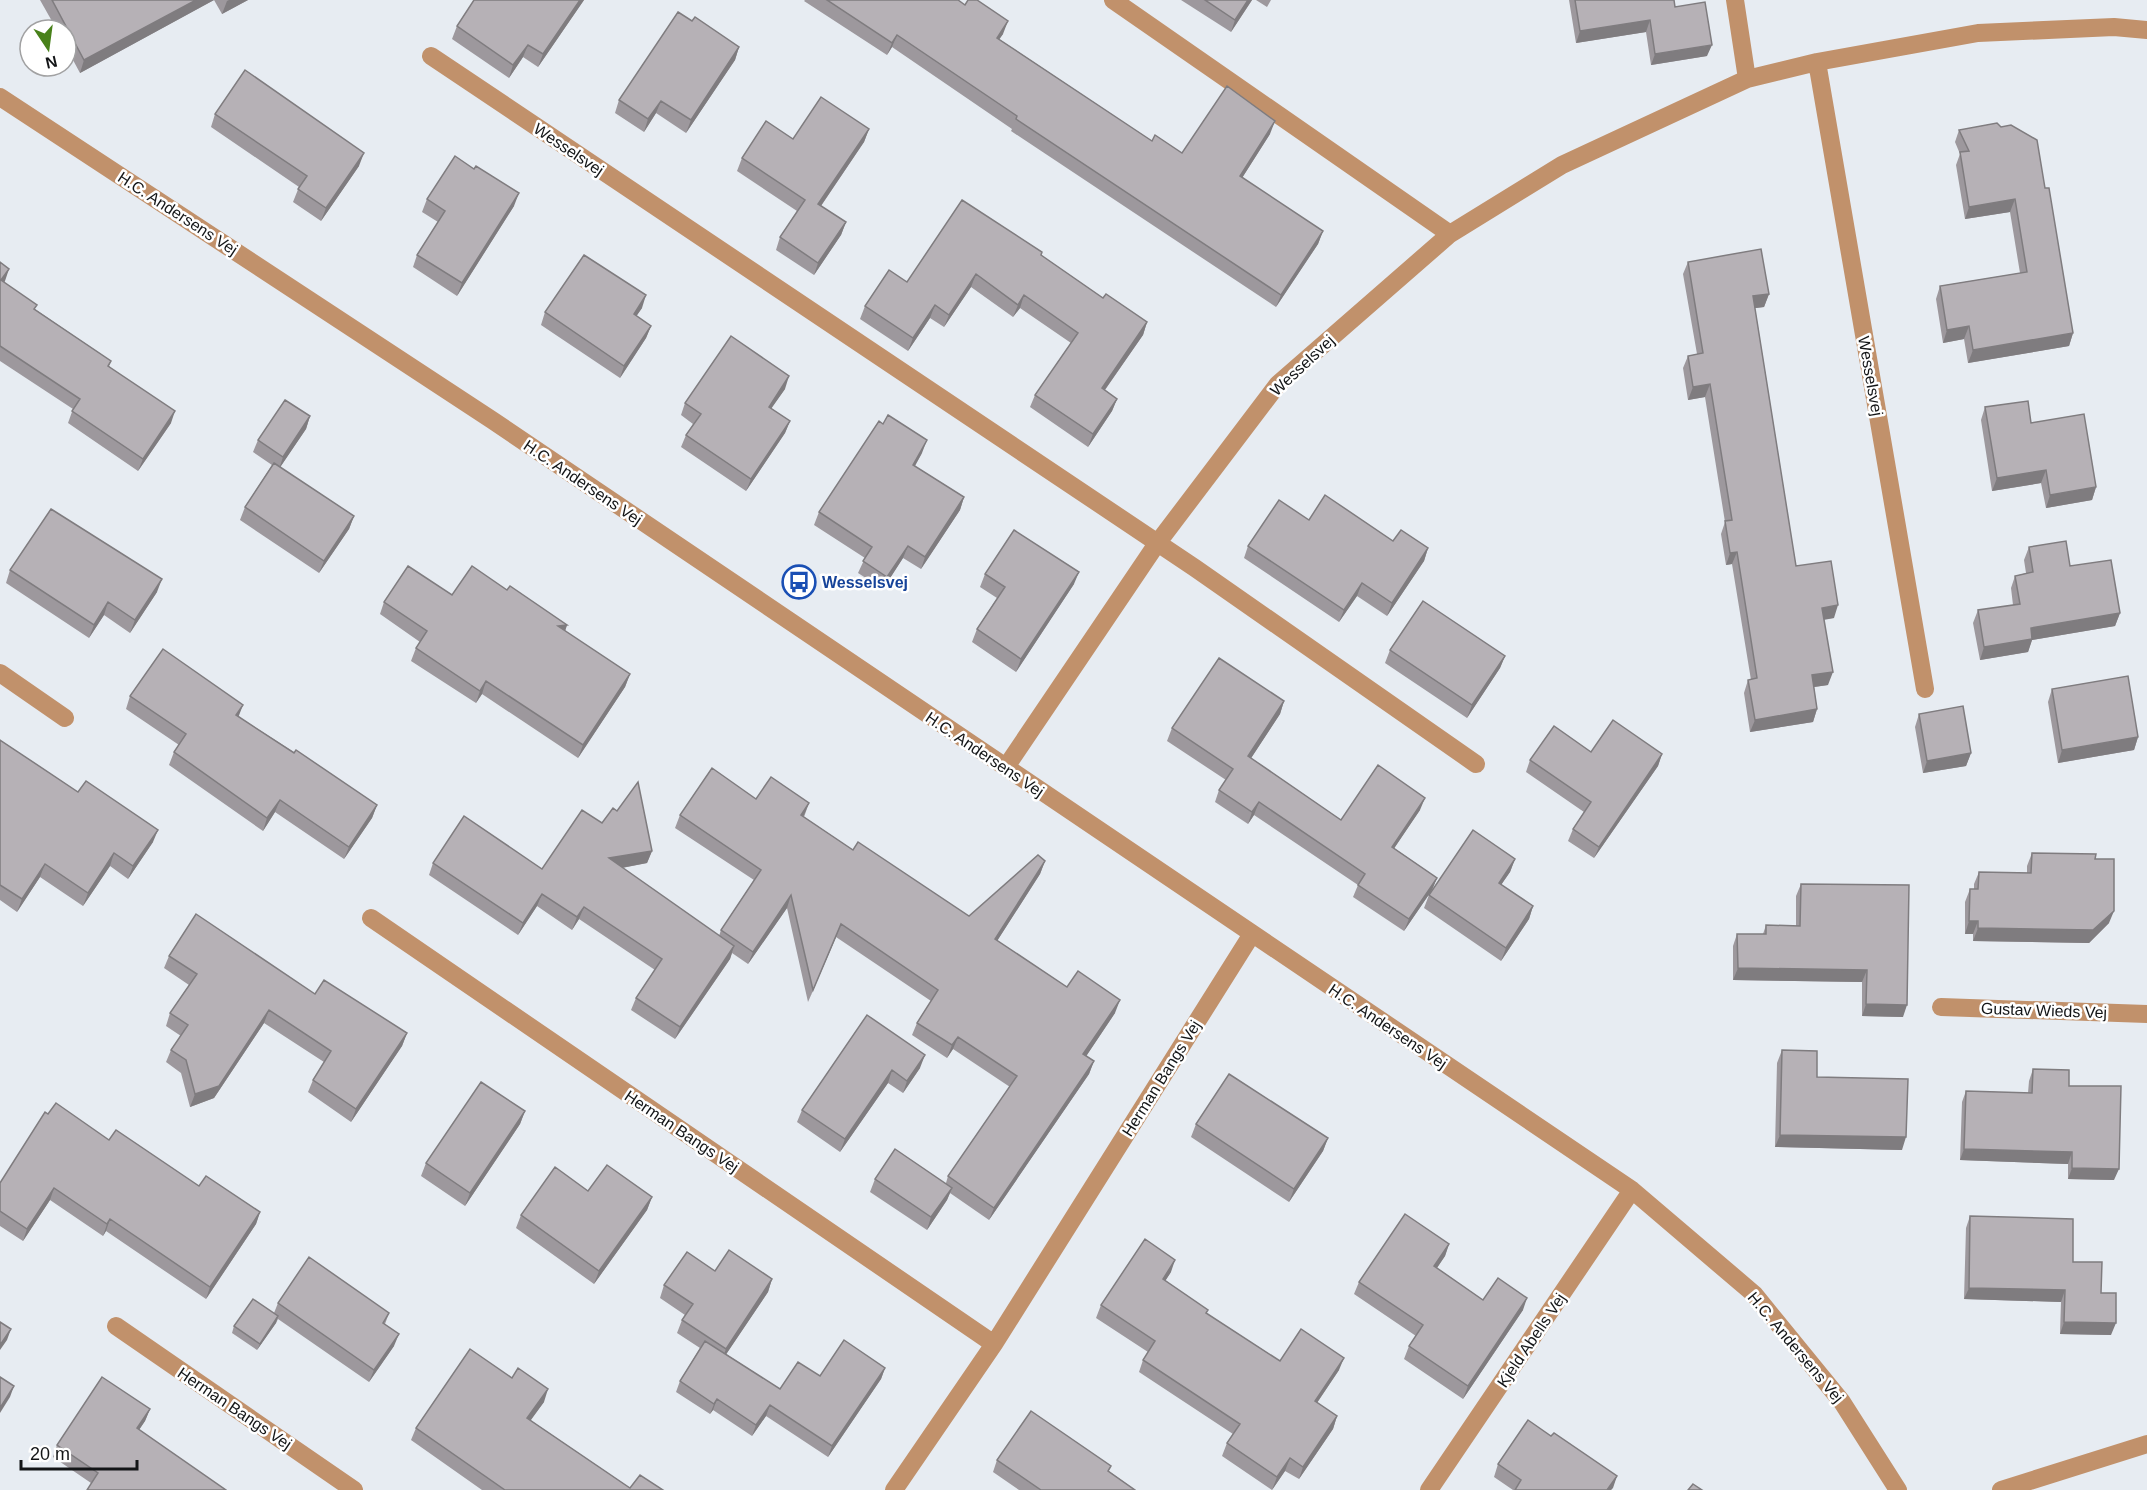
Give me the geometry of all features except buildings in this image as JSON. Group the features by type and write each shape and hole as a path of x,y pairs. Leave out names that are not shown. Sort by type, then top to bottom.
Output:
{"street":[{"path":"1113,0 1450,234"},
{"path":"1735,0 1747,79"},
{"name":"Wesselsvej","path":"1006,767 1156,545 1278,384 1450,234 1562,165 1747,79 1816,62 1978,33 2114,27 2147,30"},
{"name":"Wesselsvej","path":"431,56 1156,545 1195,568 1476,764"},
{"name":"Wesselsvej","path":"1816,62 1925,689"},
{"name":"H.C. Andersens Vej","path":"0,97 482,414 1632,1190 1754,1294 1842,1402 1898,1490"},
{"path":"0,674 65,718"},
{"name":"Herman Bangs Vej","path":"370,918 994,1344"},
{"name":"Herman Bangs Vej","path":"894,1490 994,1344 1252,934"},
{"name":"Gustav Wieds Vej","path":"1941,1007 2147,1014"},
{"name":"Kjeld Abells Vej","path":"1429,1490 1632,1190"},
{"name":"Herman Bangs Vej","path":"116,1326 354,1490"},
{"path":"2001,1490 2147,1444"}],"place":[{"name":"Wesselsvej","path":"799,582"}]}
